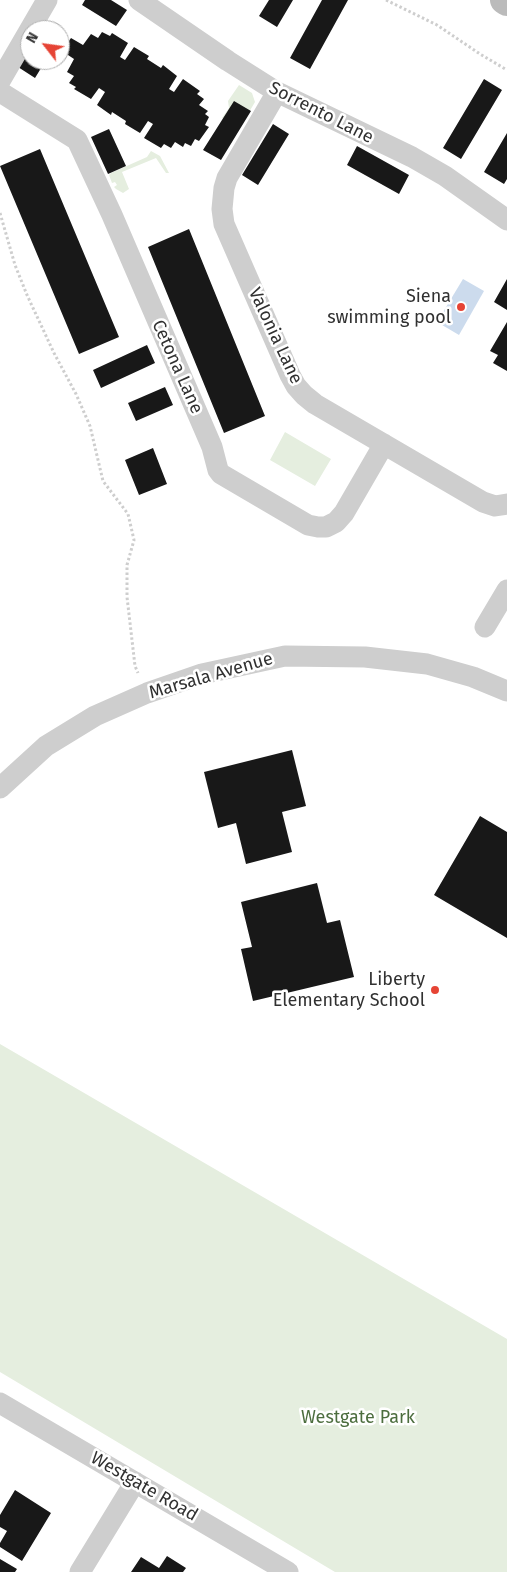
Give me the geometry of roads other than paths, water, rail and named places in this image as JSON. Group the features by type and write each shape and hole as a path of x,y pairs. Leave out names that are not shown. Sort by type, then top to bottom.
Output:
{"street":[{"path":"0,81 47,0"},
{"name":"Sorrento Lane","path":"139,0 278,92 412,157 505,215"},
{"name":"Cetona Lane","path":"0,92 78,140 212,447 218,470 221,474 308,525 318,528 326,527 336,522 344,513 384,444"},
{"name":"Valonia Lane","path":"278,92 227,178 222,198 222,209 224,224 296,386 315,404 483,502 495,506 507,504"},
{"path":"485,627 507,590"},
{"name":"Marsala Avenue","path":"0,788 46,746 95,716 148,693 202,674 285,656 365,657 426,664 473,677 507,691"},
{"name":"Westgate Road","path":"0,1403 288,1572"},
{"path":"80,1572 135,1482"}],"water":[{"name":"Siena swimming pool","path":"463,279 484,291 459,335 437,322"}],"place":[{"name":"Siena swimming pool","path":"461,307"},
{"name":"Liberty Elementary School","path":"435,990"}],"park label":[{"name":"Westgate Park","path":"358,1418"}]}
